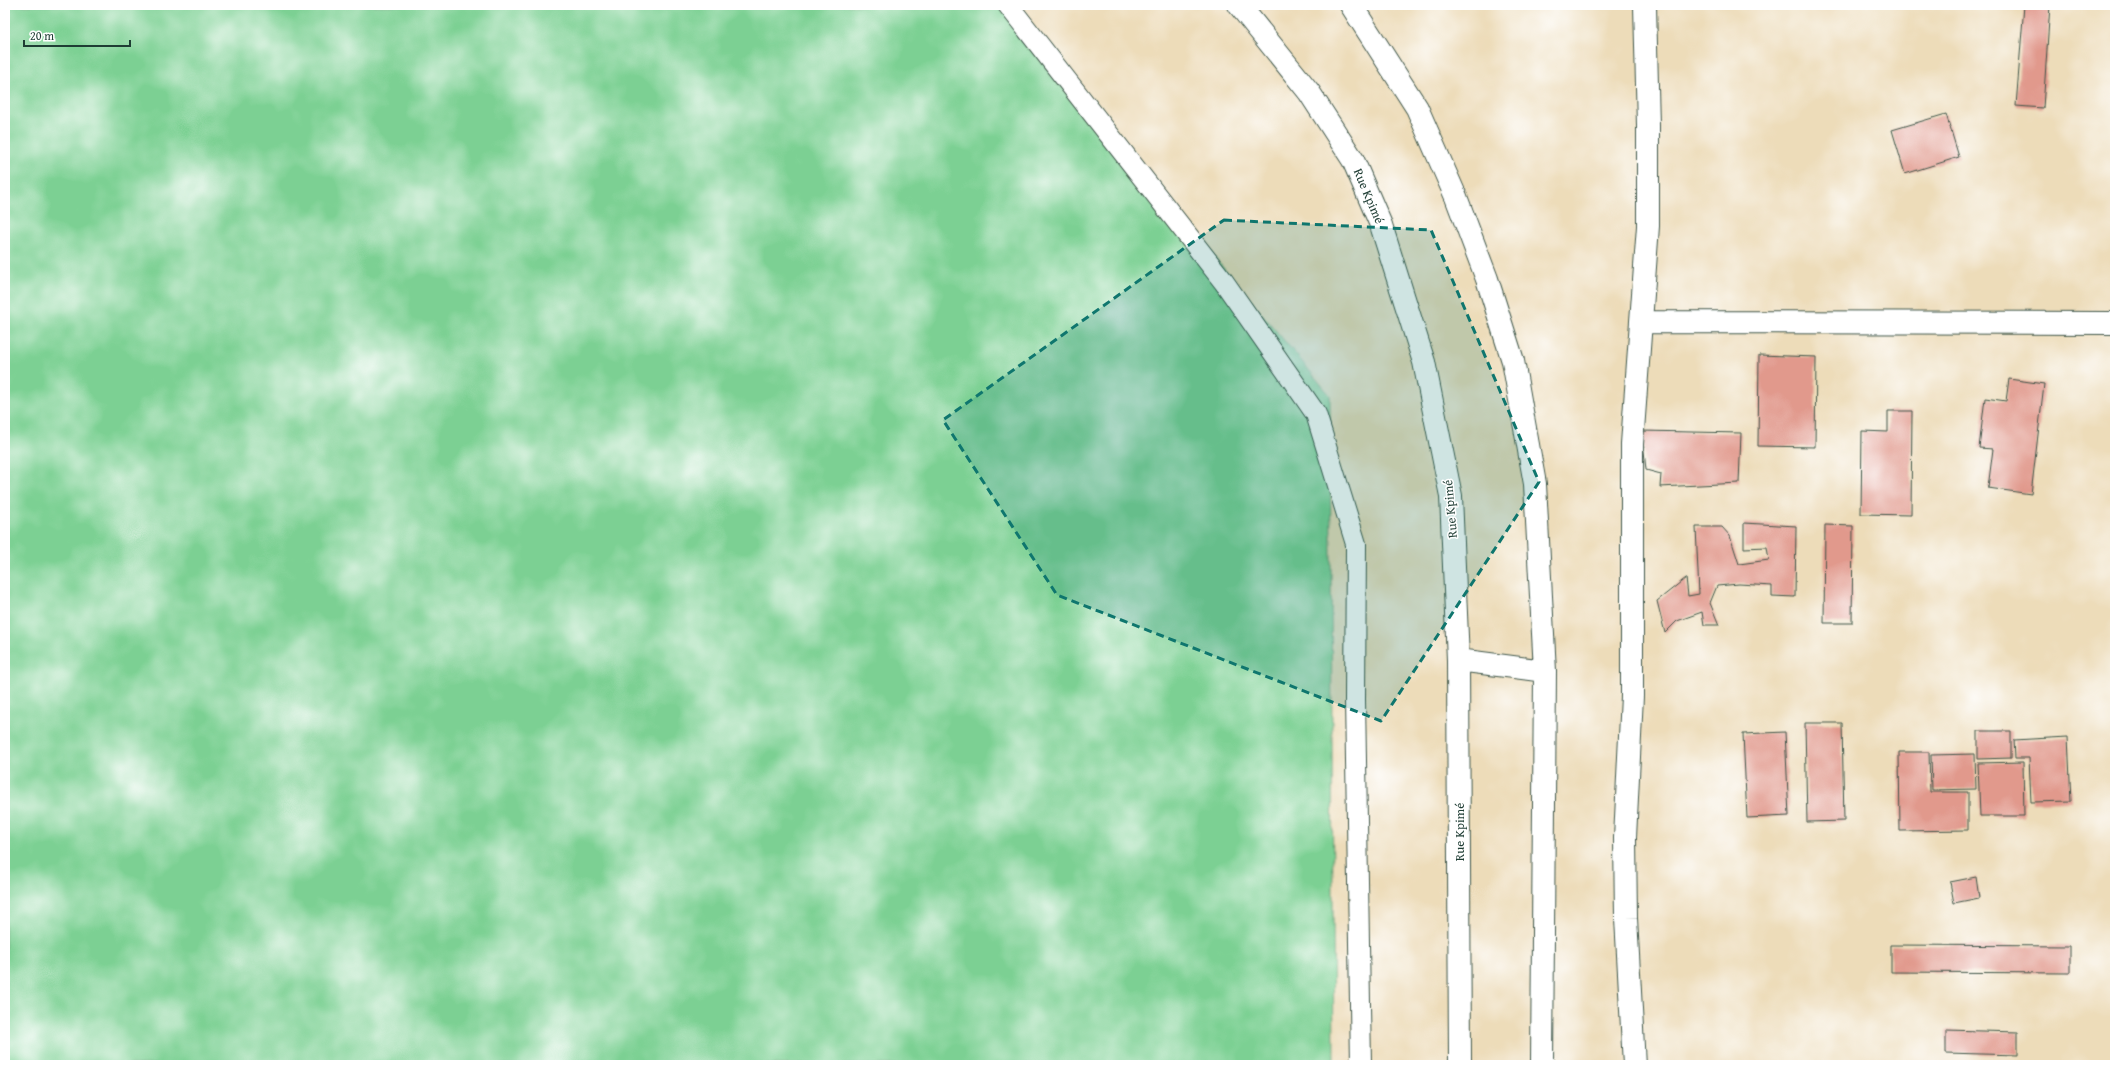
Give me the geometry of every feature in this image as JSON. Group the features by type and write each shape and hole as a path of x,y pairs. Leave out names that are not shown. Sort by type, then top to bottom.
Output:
{"main road":[{"name":"Rue Kpimé","path":"1239,5 1309,92 1353,160 1382,225 1424,362 1451,496 1458,660 1460,1065"},
{"path":"1351,5 1417,108 1456,197 1487,279 1513,361 1535,484 1545,671 1542,1065"},
{"path":"1634,1065 1626,918 1625,838 1632,696 1632,444 1648,226 1648,126 1645,5"},
{"path":"1642,322 2115,323"},
{"path":"1458,660 1545,671"}],"lane":[{"path":"1008,5 1224,282 1316,414 1356,544 1355,699 1361,1065"}],"highlighted area":[{"path":"1224,220 1431,230 1539,482 1381,721 1057,595 943,420"}],"green space":[{"path":"5,5 1002,5 1330,395 1334,1065 5,1065"}],"building":[{"path":"2024,5 2050,5 2043,108 2016,106"},
{"path":"1946,114 1959,157 1905,174 1892,130"},
{"path":"1759,355 1816,357 1815,447 1758,446"},
{"path":"2009,379 2044,384 2031,494 1988,488 1993,449 1979,448 1985,398 2006,401"},
{"path":"1888,411 1912,411 1911,515 1861,514 1862,431 1888,432"},
{"path":"1642,431 1741,433 1739,483 1660,487 1661,474 1646,470"},
{"path":"1744,523 1796,526 1795,597 1772,596 1772,586 1739,584 1717,586 1710,603 1719,625 1704,625 1702,612 1677,621 1665,633 1657,601 1686,578 1688,596 1699,594 1696,527 1722,527 1730,536 1739,564 1769,560 1767,547 1744,548"},
{"path":"1825,525 1853,526 1852,623 1824,623"},
{"path":"1805,723 1842,723 1844,821 1807,822"},
{"path":"1978,731 2011,731 2011,758 1978,759"},
{"path":"1785,732 1789,816 1747,818 1743,734"},
{"path":"2068,737 2071,801 2031,802 2029,758 2015,758 2014,740"},
{"path":"1899,752 1929,752 1930,792 1968,792 1968,830 1900,831"},
{"path":"1975,754 1976,789 1932,790 1931,755"},
{"path":"2023,762 2024,816 1980,816 1978,763"},
{"path":"1976,877 1979,898 1954,903 1950,882"},
{"path":"1891,945 2070,946 2070,973 1891,972"},
{"path":"1946,1030 2018,1032 2018,1055 1946,1053"}]}
